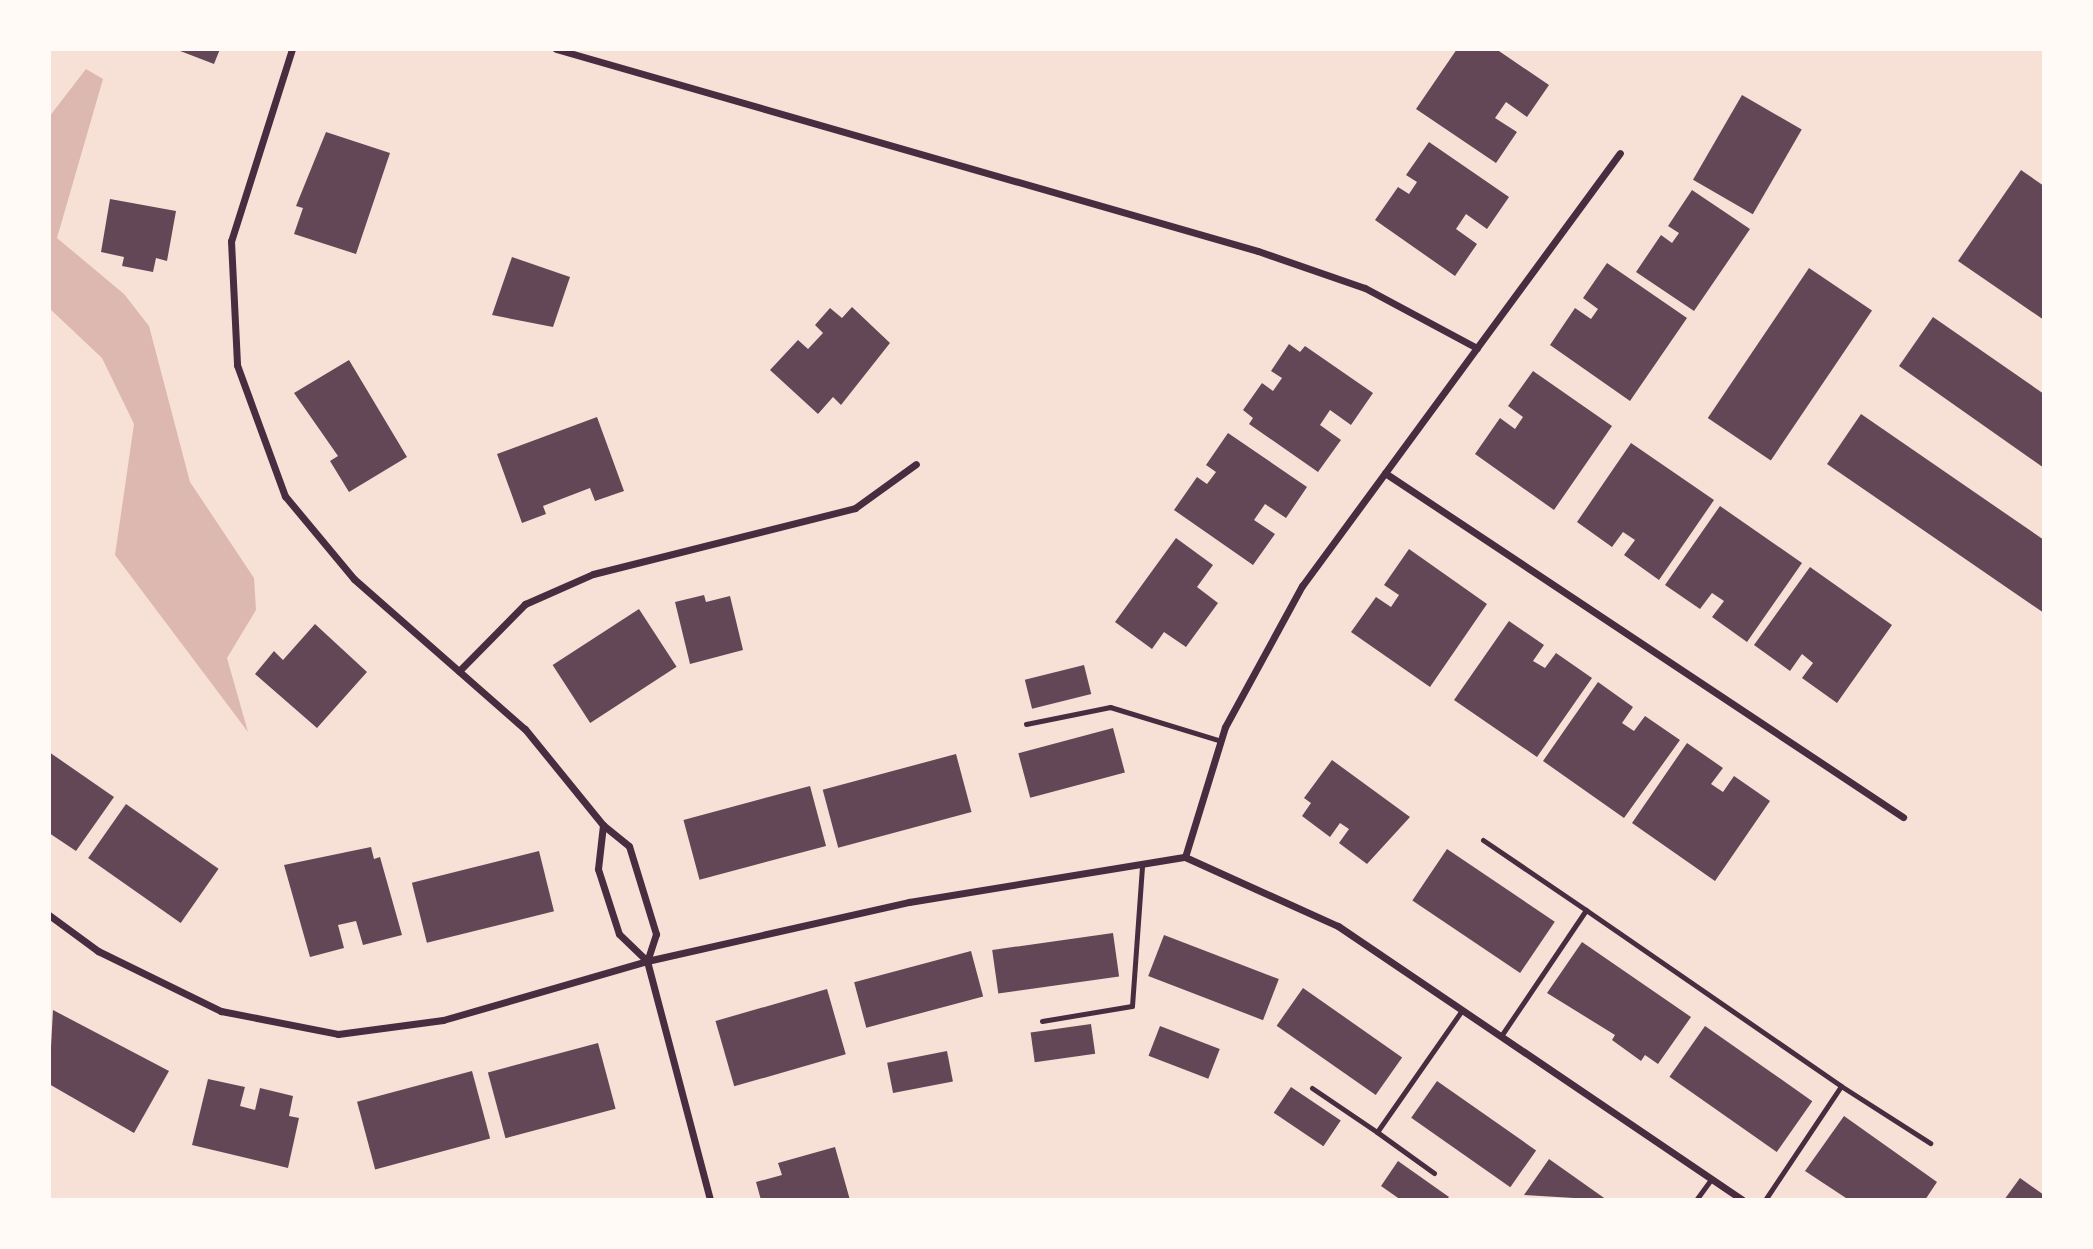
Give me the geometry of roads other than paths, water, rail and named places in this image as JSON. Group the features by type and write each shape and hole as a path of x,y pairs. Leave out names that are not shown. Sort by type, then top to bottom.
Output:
{"street":[{"path":"292,49 231,240 237,365 285,496 354,579 525,729 603,825 629,846 656,934 648,961 709,1200"},
{"path":"556,49 1258,251 1365,288 1477,348"},
{"path":"1185,858 1221,741 1302,586 1620,153"},
{"path":"459,671 525,604 593,574 855,508 916,464"},
{"path":"1385,473 1903,817"},
{"path":"603,825 598,869 619,934 648,961"},
{"path":"49,915 98,951 221,1011 338,1034 443,1020 648,961 909,902 1185,858 1338,926 1742,1200"}],"lane":[{"path":"1026,724 1110,707 1221,741"},
{"path":"1483,840 1841,1086 1930,1143"},
{"path":"1042,1021 1132,1006 1142,865"},
{"path":"1501,1036 1586,910"},
{"path":"1377,1132 1462,1010"},
{"path":"1765,1200 1841,1086"},
{"path":"1312,1088 1434,1173"},
{"path":"1696,1200 1711,1178"}]}
